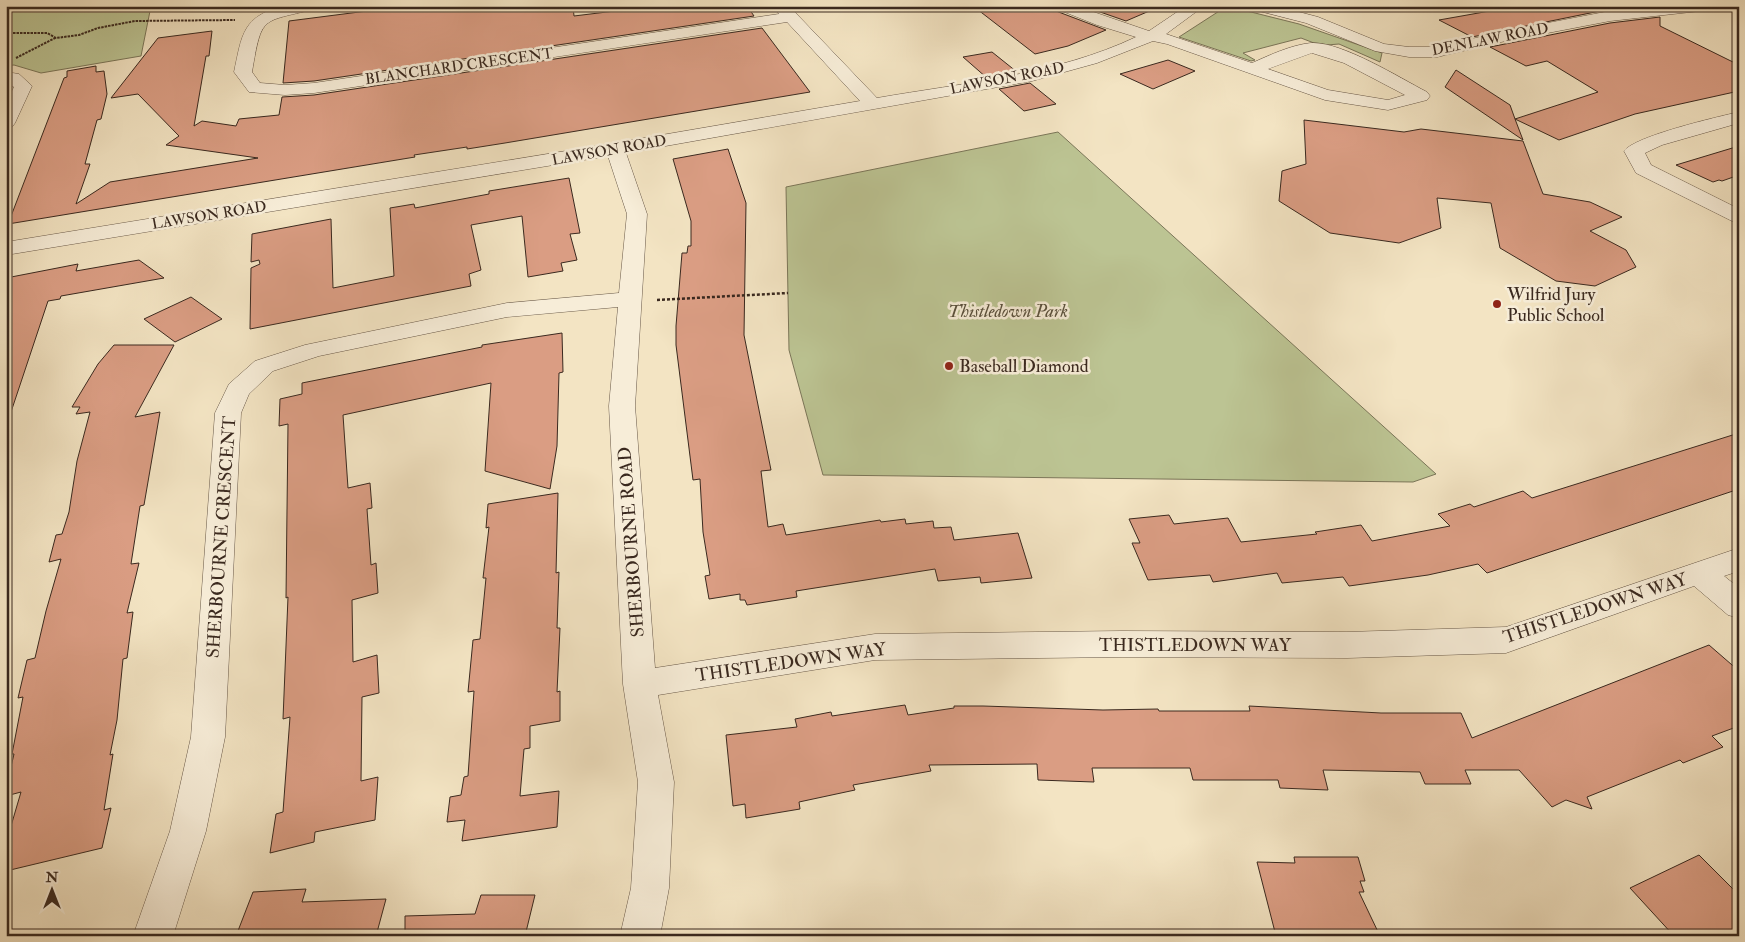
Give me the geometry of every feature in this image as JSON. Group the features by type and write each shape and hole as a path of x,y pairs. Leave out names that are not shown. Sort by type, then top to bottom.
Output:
{"street":[{"name":"BLANCHARD CRESCENT","path":"309,6 276,12 262,18 255,24 250,37 243,72 255,88 286,90 314,88 784,12"},
{"path":"1062,6 1085,16 1150,37 1171,40 1254,69 1334,96 1388,104 1421,96 1329,50 1311,48 1254,69"},
{"name":"LAWSON ROAD","path":"6,249 614,149 1032,76 1085,62 1150,37 1198,6"},
{"name":"DENLAW ROAD","path":"1256,6 1312,20 1381,48 1409,52 1438,52 1501,37 1610,16 1700,6"},
{"path":"784,12 873,104"},
{"path":"6,77 13,78 23,86 6,123"},
{"path":"1739,117 1655,141 1634,151 1643,169 1739,217"},
{"name":"SHERBOURNE ROAD","path":"614,149 637,214 643,299 622,406 640,684 656,782 650,888 640,936"},
{"name":"SHERBOURNE CRESCENT","path":"153,936 188,831 208,737 228,413 238,390 264,366 314,350 507,310 643,299"},
{"name":"THISTLEDOWN WAY","path":"640,684 875,647 1122,644 1347,646 1506,640 1739,559"},
{"path":"1700,574 1739,606"}],"path":[{"path":"14,59 56,38 79,35 98,28 142,20 242,20"},
{"path":"6,33 47,33 56,38"},
{"path":"643,299 788,293"}],"green space":[{"path":"6,6 151,6 141,56 41,73 14,65 6,66"},
{"path":"1227,6 1299,24 1382,53 1380,62 1339,44 1314,43 1301,38 1243,53 1255,60 1251,61 1179,37"},
{"name":"Thistledown Park","path":"1058,132 1436,474 1413,482 823,475 789,350 786,187"}],"building":[{"path":"406,6 573,6 574,16 656,6 747,6 754,16 314,81 283,83 289,21"},
{"path":"973,6 1053,6 1056,11 1106,30 1068,46 1035,54"},
{"path":"1083,6 1161,6 1126,21"},
{"path":"1518,6 1636,6 1610,9 1472,37 1439,20"},
{"path":"1660,17 1660,26 1739,65 1739,91 1635,114 1559,140 1515,119 1598,92 1547,61 1526,66 1490,47 1610,23"},
{"path":"762,28 810,92 505,143 414,155 415,157 8,224 64,78 67,77 67,71 96,66 96,72 104,71 107,94 101,119 97,120 85,164 90,164 76,204 110,182 258,158 166,145 179,136 138,94 111,98 158,38 212,31 209,56 206,56 194,126 202,121 236,126 239,119 279,115 282,97 314,95"},
{"path":"992,52 1017,72 987,78 963,57"},
{"path":"1168,60 1195,71 1153,89 1120,74"},
{"path":"1456,70 1510,105 1523,140 1445,87"},
{"path":"1030,83 1056,104 1024,111 999,89"},
{"path":"1304,120 1404,132 1421,129 1523,141 1543,194 1590,202 1622,217 1590,231 1626,250 1636,267 1595,286 1556,281 1500,248 1491,203 1437,198 1441,228 1399,243 1330,233 1279,201 1282,171 1306,164"},
{"path":"1739,146 1739,175 1722,181 1713,182 1676,165"},
{"path":"728,149 746,203 744,335 771,470 761,471 768,527 783,524 786,535 880,520 881,522 905,519 906,524 933,521 934,528 951,527 954,540 1018,533 1032,578 981,583 980,577 938,581 935,569 796,591 797,597 747,605 745,600 740,600 740,594 709,599 705,576 710,575 703,532 700,479 693,480 676,345 682,253 687,253 688,246 691,246 691,221 673,159"},
{"path":"569,178 580,233 570,234 577,260 561,263 563,271 528,277 522,216 471,225 481,270 469,274 471,286 250,329 251,268 260,264 259,260 251,262 252,234 331,219 333,288 394,276 390,208 414,204 415,208 489,194 489,191"},
{"path":"139,260 164,278 61,296 60,299 48,301 10,415 6,414 6,278 78,264 76,271"},
{"path":"191,297 222,319 175,342 144,319"},
{"path":"562,333 563,372 559,373 557,446 550,489 485,471 491,383 343,415 348,488 370,483 372,508 367,509 371,565 376,563 378,593 352,600 353,662 377,655 379,693 362,697 361,781 378,777 375,820 315,832 314,842 270,853 276,814 283,812 290,717 283,719 288,597 286,598 288,424 279,426 280,399 302,394 302,383 482,347 482,345"},
{"path":"114,345 174,345 135,417 160,412 144,505 140,506 131,564 139,563 127,613 133,612 127,658 123,659 117,720 110,755 113,754 104,810 111,808 102,848 6,871 6,843 21,792 6,796 23,697 18,698 27,660 35,658 61,559 49,562 56,535 62,534 69,512 77,461 90,412 76,414 80,407 72,407 98,364"},
{"path":"1739,433 1739,489 1487,573 1478,564 1428,575 1349,586 1343,577 1282,583 1277,573 1213,582 1210,575 1148,580 1132,543 1140,543 1129,519 1169,515 1174,524 1228,518 1241,542 1317,534 1315,532 1361,525 1372,541 1450,526 1438,514 1470,504 1474,507 1523,491 1532,498"},
{"path":"558,493 556,573 559,572 557,628 560,628 557,692 560,691 560,721 530,726 530,748 524,749 520,796 559,791 557,827 462,841 465,820 447,822 450,797 461,795 464,777 468,776 474,691 468,692 473,640 480,639 486,578 483,578 489,527 486,528 488,504"},
{"path":"1709,645 1739,671 1739,726 1712,736 1723,747 1683,763 1680,760 1587,797 1592,809 1566,800 1552,807 1519,770 1465,770 1471,784 1425,784 1420,772 1323,770 1328,790 1280,788 1278,780 1193,780 1190,768 1092,768 1094,782 1038,780 1037,764 929,765 931,771 853,785 855,790 799,802 800,809 746,818 745,804 733,806 726,735 797,727 795,719 831,712 832,716 905,705 908,715 954,708 954,706 1103,710 1158,709 1159,711 1250,711 1249,706 1381,713 1461,713 1472,738"},
{"path":"1699,855 1739,895 1739,936 1674,936 1630,888"},
{"path":"1294,857 1358,857 1365,881 1360,881 1364,892 1359,892 1380,936 1276,936 1257,862 1295,863"},
{"path":"306,889 302,902 386,899 376,936 236,936 253,892"},
{"path":"481,895 535,895 525,936 405,936 405,916 475,914"}],"place":[{"name":"Wilfrid Jury Public School","path":"1497,304"},
{"name":"Baseball Diamond","path":"949,366"}]}
